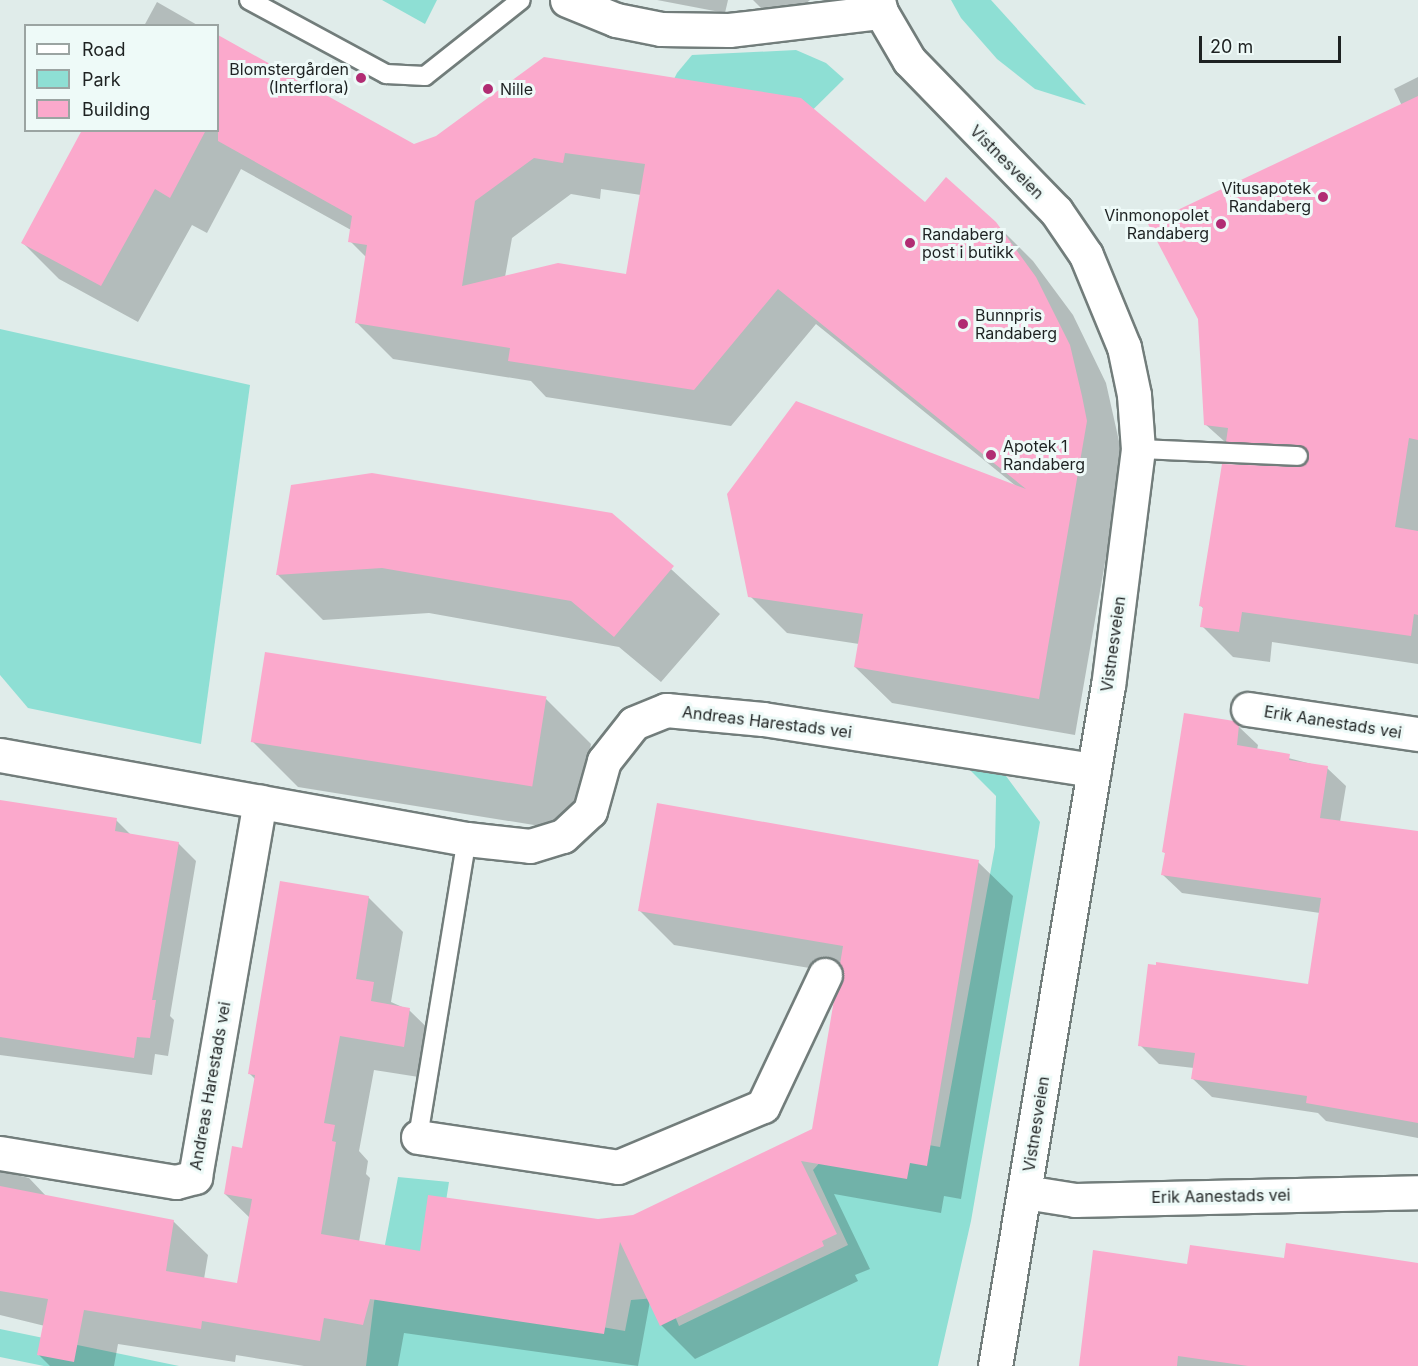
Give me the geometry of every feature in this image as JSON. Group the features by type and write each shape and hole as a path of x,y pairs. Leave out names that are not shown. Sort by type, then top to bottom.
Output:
{"street":[{"path":"567,0 616,20 661,29 729,30 880,6"},
{"name":"Vistnesveien","path":"880,6 909,60 1056,211 1086,255 1124,347 1134,395 1138,449 1094,770 995,1366"},
{"name":"Erik Aanestads vei","path":"1248,709 1418,735"},
{"name":"Andreas Harestads vei","path":"0,755 467,839 530,846 563,836 590,811 604,761 634,723 666,710 763,719 1094,770"},
{"name":"Andreas Harestads vei","path":"0,1153 176,1182 195,1177 260,802"},
{"path":"418,1137 618,1167 763,1106 825,975"},
{"name":"Erik Aanestads vei","path":"1025,1192 1075,1200 1418,1192"}],"lane":[{"path":"249,0 386,74 425,76 521,0"},
{"path":"1138,449 1298,456"},
{"path":"418,1137 467,839"}],"green space":[{"path":"382,0 437,0 425,24"},
{"path":"951,0 991,0 1086,105 1035,89 997,59 961,18"},
{"path":"796,50 826,63 844,79 767,155 663,101 677,73 692,55"},
{"path":"0,329 250,385 201,744 28,708 0,675"},
{"path":"970,770 1006,776 1040,822 971,1221 938,1366 366,1366 374,1302 398,1177 449,1182 431,1297 625,1331 631,1300 667,1297 679,1326 848,1245 813,1170 849,1131 940,1147 995,847 996,796"},
{"path":"0,1329 179,1366 44,1366 0,1357"}],"building":[{"path":"219,36 414,144 436,136 544,57 801,98 925,202 946,177 996,222 1036,277 1070,345 1087,421 1039,699 854,667 863,614 748,597 727,494 796,401 1026,489 778,289 694,390 508,361 510,348 355,323 367,245 348,242 352,216 218,141","holes":["565,153 645,164 626,274 558,263 462,286 475,201 534,158 563,163"]},
{"path":"1418,96 1418,440 1409,438 1395,527 1418,531 1418,615 1414,614 1411,636 1242,612 1239,632 1200,627 1203,607 1199,606 1222,464 1298,467 1307,462 1309,456 1298,445 1226,442 1228,428 1204,425 1198,319 1148,224"},
{"path":"81,132 205,132 170,198 155,189 101,286 21,243"},
{"path":"372,473 612,513 674,566 614,637 571,601 382,568 276,575 291,485"},
{"path":"265,652 546,697 532,786 251,742"},
{"path":"1184,713 1234,721 1239,725 1237,745 1290,754 1289,760 1328,766 1320,818 1418,831 1418,1123 1306,1103 1307,1096 1191,1079 1195,1053 1138,1046 1148,964 1156,965 1156,962 1308,984 1321,898 1161,875 1165,853 1162,852"},
{"path":"0,800 117,818 115,831 179,842 152,1000 156,1000 150,1038 137,1037 134,1058 0,1037"},
{"path":"657,803 979,860 927,1166 910,1163 907,1179 801,1161 837,1234 822,1241 824,1246 660,1326 620,1242 604,1334 370,1299 363,1325 324,1318 320,1341 202,1321 201,1329 84,1310 74,1362 37,1355 48,1299 0,1291 0,1186 174,1220 166,1271 237,1283 252,1199 224,1194 232,1146 242,1148 255,1075 248,1074 280,881 369,896 356,979 374,982 371,1001 410,1008 404,1047 340,1036 324,1123 335,1125 332,1141 336,1142 321,1234 420,1251 428,1195 598,1219 633,1215 812,1129 834,1000 844,974 840,964 843,946 638,911"},
{"path":"1286,1243 1418,1263 1418,1366 1248,1366 1178,1356 1177,1366 1079,1366 1093,1250 1187,1264 1190,1245 1284,1258"}],"place":[{"name":"Blomstergården (Interflora)","path":"361,78"},
{"name":"Nille","path":"488,89"},
{"name":"Vitusapotek Randaberg","path":"1323,197"},
{"name":"Vinmonopolet Randaberg","path":"1221,224"},
{"name":"Randaberg post i butikk","path":"910,243"},
{"name":"Bunnpris Randaberg","path":"963,324"},
{"name":"Apotek 1 Randaberg","path":"991,455"}]}
